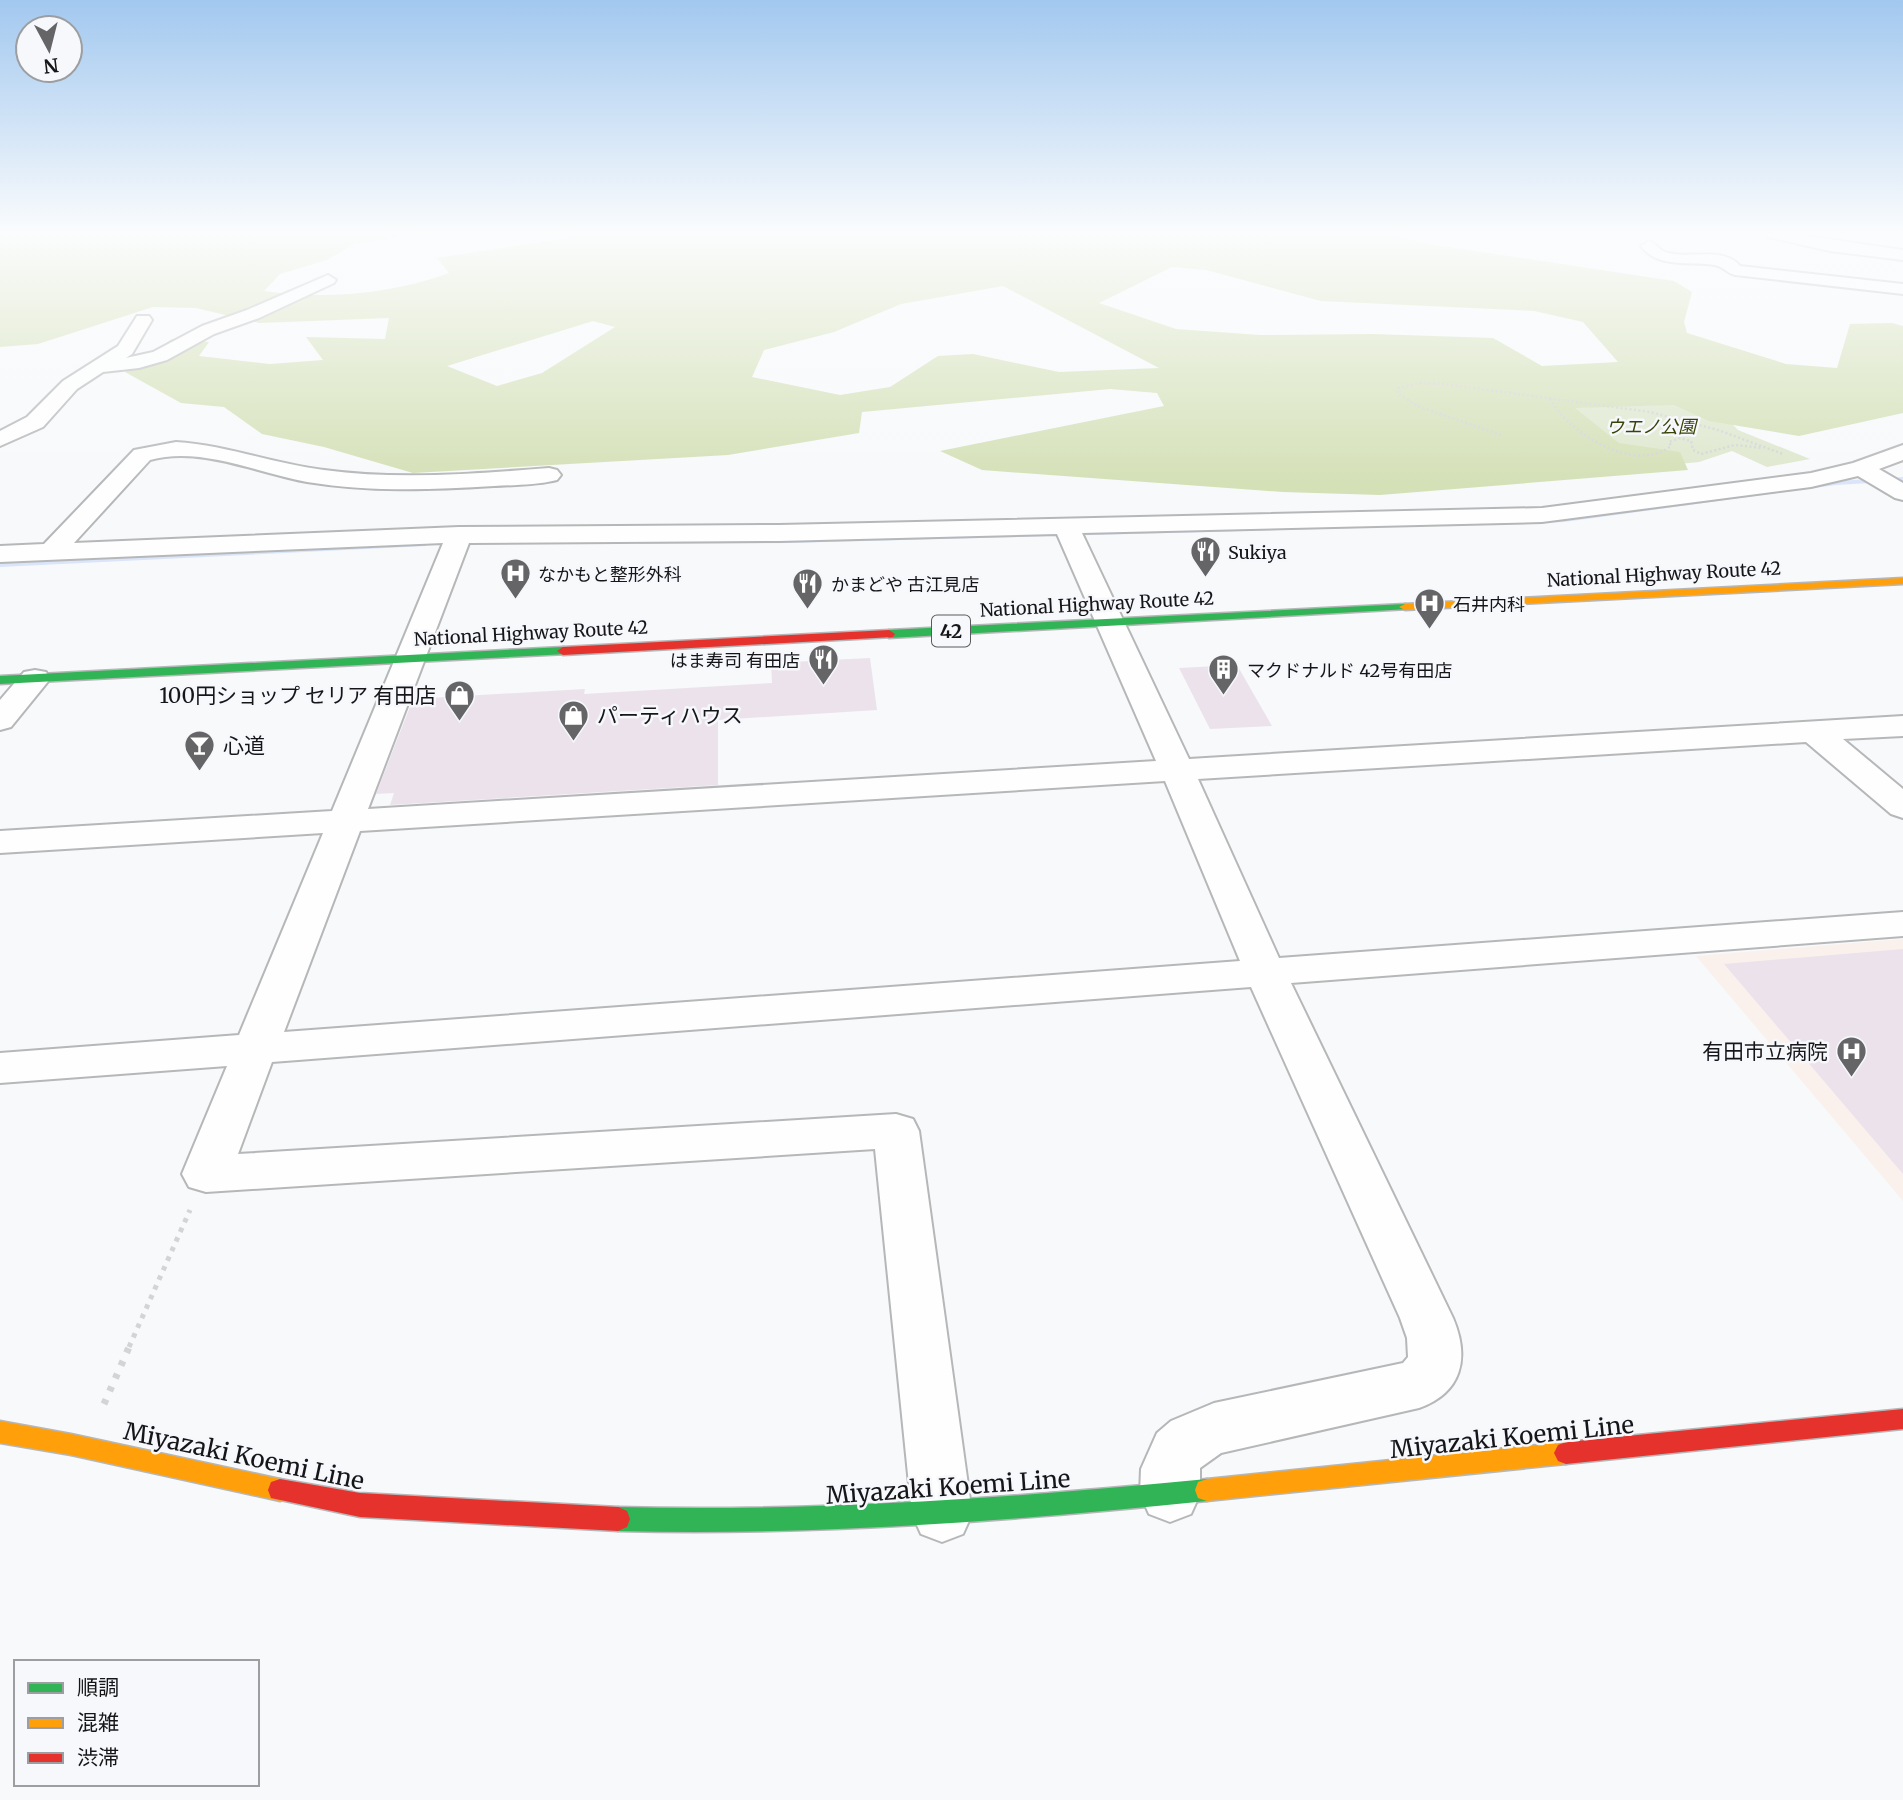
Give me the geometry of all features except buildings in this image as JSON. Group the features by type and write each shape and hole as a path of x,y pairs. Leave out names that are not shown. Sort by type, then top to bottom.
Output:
{"main road":[{"name":"National Highway Route 42","path":"0,680 1903,581"},
{"name":"Miyazaki Koemi Line","path":"0,1432 74,1443 197,1475 360,1505 434,1511 647,1520 832,1519 942,1514 1170,1494 1903,1419"}],"street":[{"path":"98,367 139,362 160,356 208,330 242,318"},
{"path":"4,435 35,422 70,385 125,350 143,320"},
{"path":"52,551 142,455 151,452 175,450 218,454 283,470 345,480 421,484 549,475"},
{"path":"0,554 459,535 779,533 1542,514 1656,502 1850,471 1903,452"},
{"path":"1850,471 1903,493"},
{"path":"1066,526 1266,974 1422,1307 1436,1344 1436,1362 1431,1374 1419,1384 1214,1429 1193,1438 1177,1449 1169,1470 1170,1494"},
{"path":"459,535 206,1174 896,1131 942,1514"},
{"path":"0,720 34,678"},
{"path":"0,842 1903,726"},
{"path":"1813,732 1903,807"},
{"path":"0,1068 1903,924"}],"path":[{"path":"1501,435 1420,407 1398,394 1398,388 1419,383 1444,384 1650,412 1850,471"},
{"path":"1550,399 1552,407 1565,419 1615,451 1633,454 1662,453 1671,446 1669,442 1673,438 1681,437 1691,441 1693,450 1701,454 1735,445 1782,453"},
{"path":"74,1443 102,1407 206,1174"}],"shaded area":[{"name":"有田市立病院","path":"1903,939 1903,1201 1696,956"}],"green space":[{"path":"0,318 119,318 38,344 0,347"},
{"path":"238,318 389,318 259,323"},
{"path":"389,318 868,318 834,332 764,350 752,377 840,395 890,387 938,356 973,354 1059,372 1159,368 1064,318 1143,318 1176,329 1260,335 1373,334 1493,338 1542,366 1618,362 1583,322 1565,318 1685,318 1687,333 1786,364 1837,368 1850,324 1892,323 1903,326 1903,413 1799,436 1709,421 1674,405 1575,408 1619,443 1680,452 1688,470 1380,495 1283,492 982,470 940,451 1164,406 1157,393 1110,389 862,412 859,433 728,455 413,473 324,447 262,434 224,407 181,403 125,372 172,339 209,342 199,356 270,364 323,360 306,337 385,339","holes":["593,321 615,327 542,373 497,386 447,366"]},
{"name":"ウエノ公園","path":"1386,386 1641,388 1730,422 1738,430 1810,459 1767,467 1732,451 1699,462 1669,465"}],"waterway":[{"path":"1540,521 1836,483 1903,479"},
{"path":"640,542 788,541 1353,526"},
{"path":"0,564 423,544"}],"traffic: fast":[{"path":"889,634 1405,607"},
{"path":"0,680 563,651"},
{"path":"618,1519 840,1519 987,1510 1207,1490"}],"traffic: slow":[{"path":"1405,607 1903,581"},
{"path":"0,1432 280,1490"},
{"path":"1207,1490 1566,1453"}],"traffic: jam":[{"path":"563,651 889,634"},
{"path":"1566,1453 1903,1419"},
{"path":"280,1490 360,1505 618,1519"}],"place":[{"name":"Sukiya","path":"1205,579"},
{"name":"なかもと整形外科","path":"515,601"},
{"name":"かまどや 古江見店","path":"808,611"},
{"name":"石井内科","path":"1430,631"},
{"name":"はま寿司 有田店","path":"823,687"},
{"name":"マクドナルド 42号有田店","path":"1224,697"},
{"name":"100円ショップ セリア 有田店","path":"459,722"},
{"name":"パーティハウス","path":"574,742"},
{"name":"心道","path":"200,772"},
{"name":"有田市立病院","path":"1851,1078"}]}
